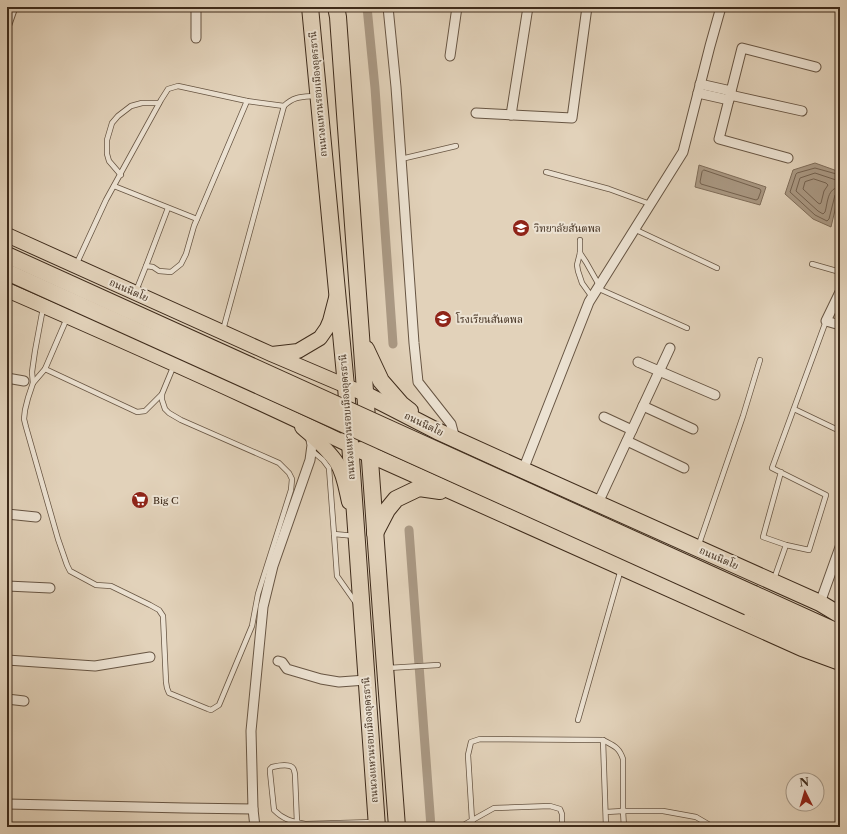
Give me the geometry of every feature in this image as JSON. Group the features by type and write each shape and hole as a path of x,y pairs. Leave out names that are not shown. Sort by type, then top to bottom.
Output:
{"highway":[{"name":"ถนนวงแหวนรอบเมืองอุดรธานี","path":"310,7 346,386 376,825"},
{"name":"ถนนวงแหวนรอบเมืองอุดรธานี","path":"336,7 338,17 397,827"},
{"name":"ถนนนิตโย","path":"7,255 751,601 840,649"},
{"name":"ถนนนิตโย","path":"7,272 751,601 840,633"},
{"path":"362,340 381,381 401,404 437,431"},
{"name":"ถนนนิตโย","path":"365,394 437,431 820,603 840,615"},
{"path":"451,490 436,477 435,467 442,449 455,439"},
{"path":"349,445 802,648 840,662"},
{"path":"375,533 387,510 396,498 419,488 451,490"}],"main road":[{"name":"ถนนนิตโย","path":"7,235 271,354 365,394"},
{"path":"7,290 249,397 349,445"},
{"path":"249,397 261,392 270,381 274,368 271,354 298,351 320,338 330,321 337,294"},
{"path":"292,418 326,449 340,469 346,486 356,534"}],"street":[{"path":"7,24 13,7"},
{"path":"196,7 196,38"},
{"path":"388,7 396,87 418,382 451,424 455,439"},
{"path":"450,56 457,7"},
{"path":"511,115 528,7"},
{"path":"476,113 572,118 587,7"},
{"path":"523,470 589,302 683,152 721,7"},
{"path":"788,158 719,139 742,48 816,67"},
{"path":"699,88 802,111"},
{"path":"840,292 826,321 840,325"},
{"path":"598,504 670,348"},
{"path":"638,362 715,395"},
{"path":"7,378 28,382"},
{"path":"643,406 693,429"},
{"path":"604,417 632,430"},
{"path":"255,827 253,809 251,731 263,607 273,566 310,460 312,445 310,434"},
{"path":"627,441 684,468"},
{"path":"7,514 36,517"},
{"path":"820,603 840,547"},
{"path":"7,586 50,588"},
{"path":"7,660 95,666 150,656"},
{"path":"278,661 282,662 287,669 327,680 339,682 366,680"},
{"path":"7,700 24,701"},
{"path":"7,804 253,809"}],"lane":[{"path":"76,266 106,200 168,89 178,86 247,101 284,106"},
{"path":"223,332 284,106 295,98 318,96"},
{"path":"146,266 153,267 160,271 171,272 181,264 186,254 197,219 247,101"},
{"path":"121,175 109,161 107,154 107,140 112,124 118,116 131,106 142,103 159,104"},
{"path":"401,159 456,146"},
{"path":"546,172 609,189 650,204"},
{"path":"114,186 197,219"},
{"path":"136,292 168,208"},
{"path":"634,229 716,268"},
{"path":"580,240 580,253 577,265 578,271 582,283 592,297"},
{"path":"580,253 598,286 687,328"},
{"path":"812,264 840,272"},
{"path":"44,306 32,372 28,382 28,398 24,419 67,566 70,571 96,585 111,586 159,610 164,616 166,682 169,693 211,710 219,704 252,626 258,594 291,490 292,479 289,473 278,463 181,420 169,413 165,409 162,394"},
{"path":"28,382 45,369 68,317"},
{"path":"781,472 763,537 786,545 809,550 826,496 781,472 772,468 826,321"},
{"path":"698,548 743,416 760,360"},
{"path":"45,369 137,412 145,411 162,394 175,364"},
{"path":"794,409 840,431"},
{"path":"312,450 329,468 337,576 361,610"},
{"path":"334,534 356,534"},
{"path":"773,582 786,545"},
{"path":"578,720 622,568"},
{"path":"385,668 438,665"},
{"path":"474,827 472,820 468,755 471,742 480,739 603,740 614,746 621,752 623,759 624,827"},
{"path":"603,740 606,827"},
{"path":"297,822 295,775 293,768 286,765 272,767 270,772 274,810 281,817 291,822 305,824 376,825"},
{"path":"460,827 494,808 550,806 560,809 562,814 562,827"},
{"path":"606,812 663,811 696,817 708,824 710,827"}],"water":[{"path":"815,163 840,172 840,189 831,227 813,219 785,194 793,170"},
{"path":"699,165 766,187 760,205 695,187"}],"waterway":[{"path":"367,7 375,88 393,344"},
{"path":"409,530 431,827"}],"place":[{"name":"วิทยาลัยสันตพล","path":"521,228"},
{"name":"โรงเรียนสันตพล","path":"443,319"},
{"name":"Big C","path":"140,500"}]}
